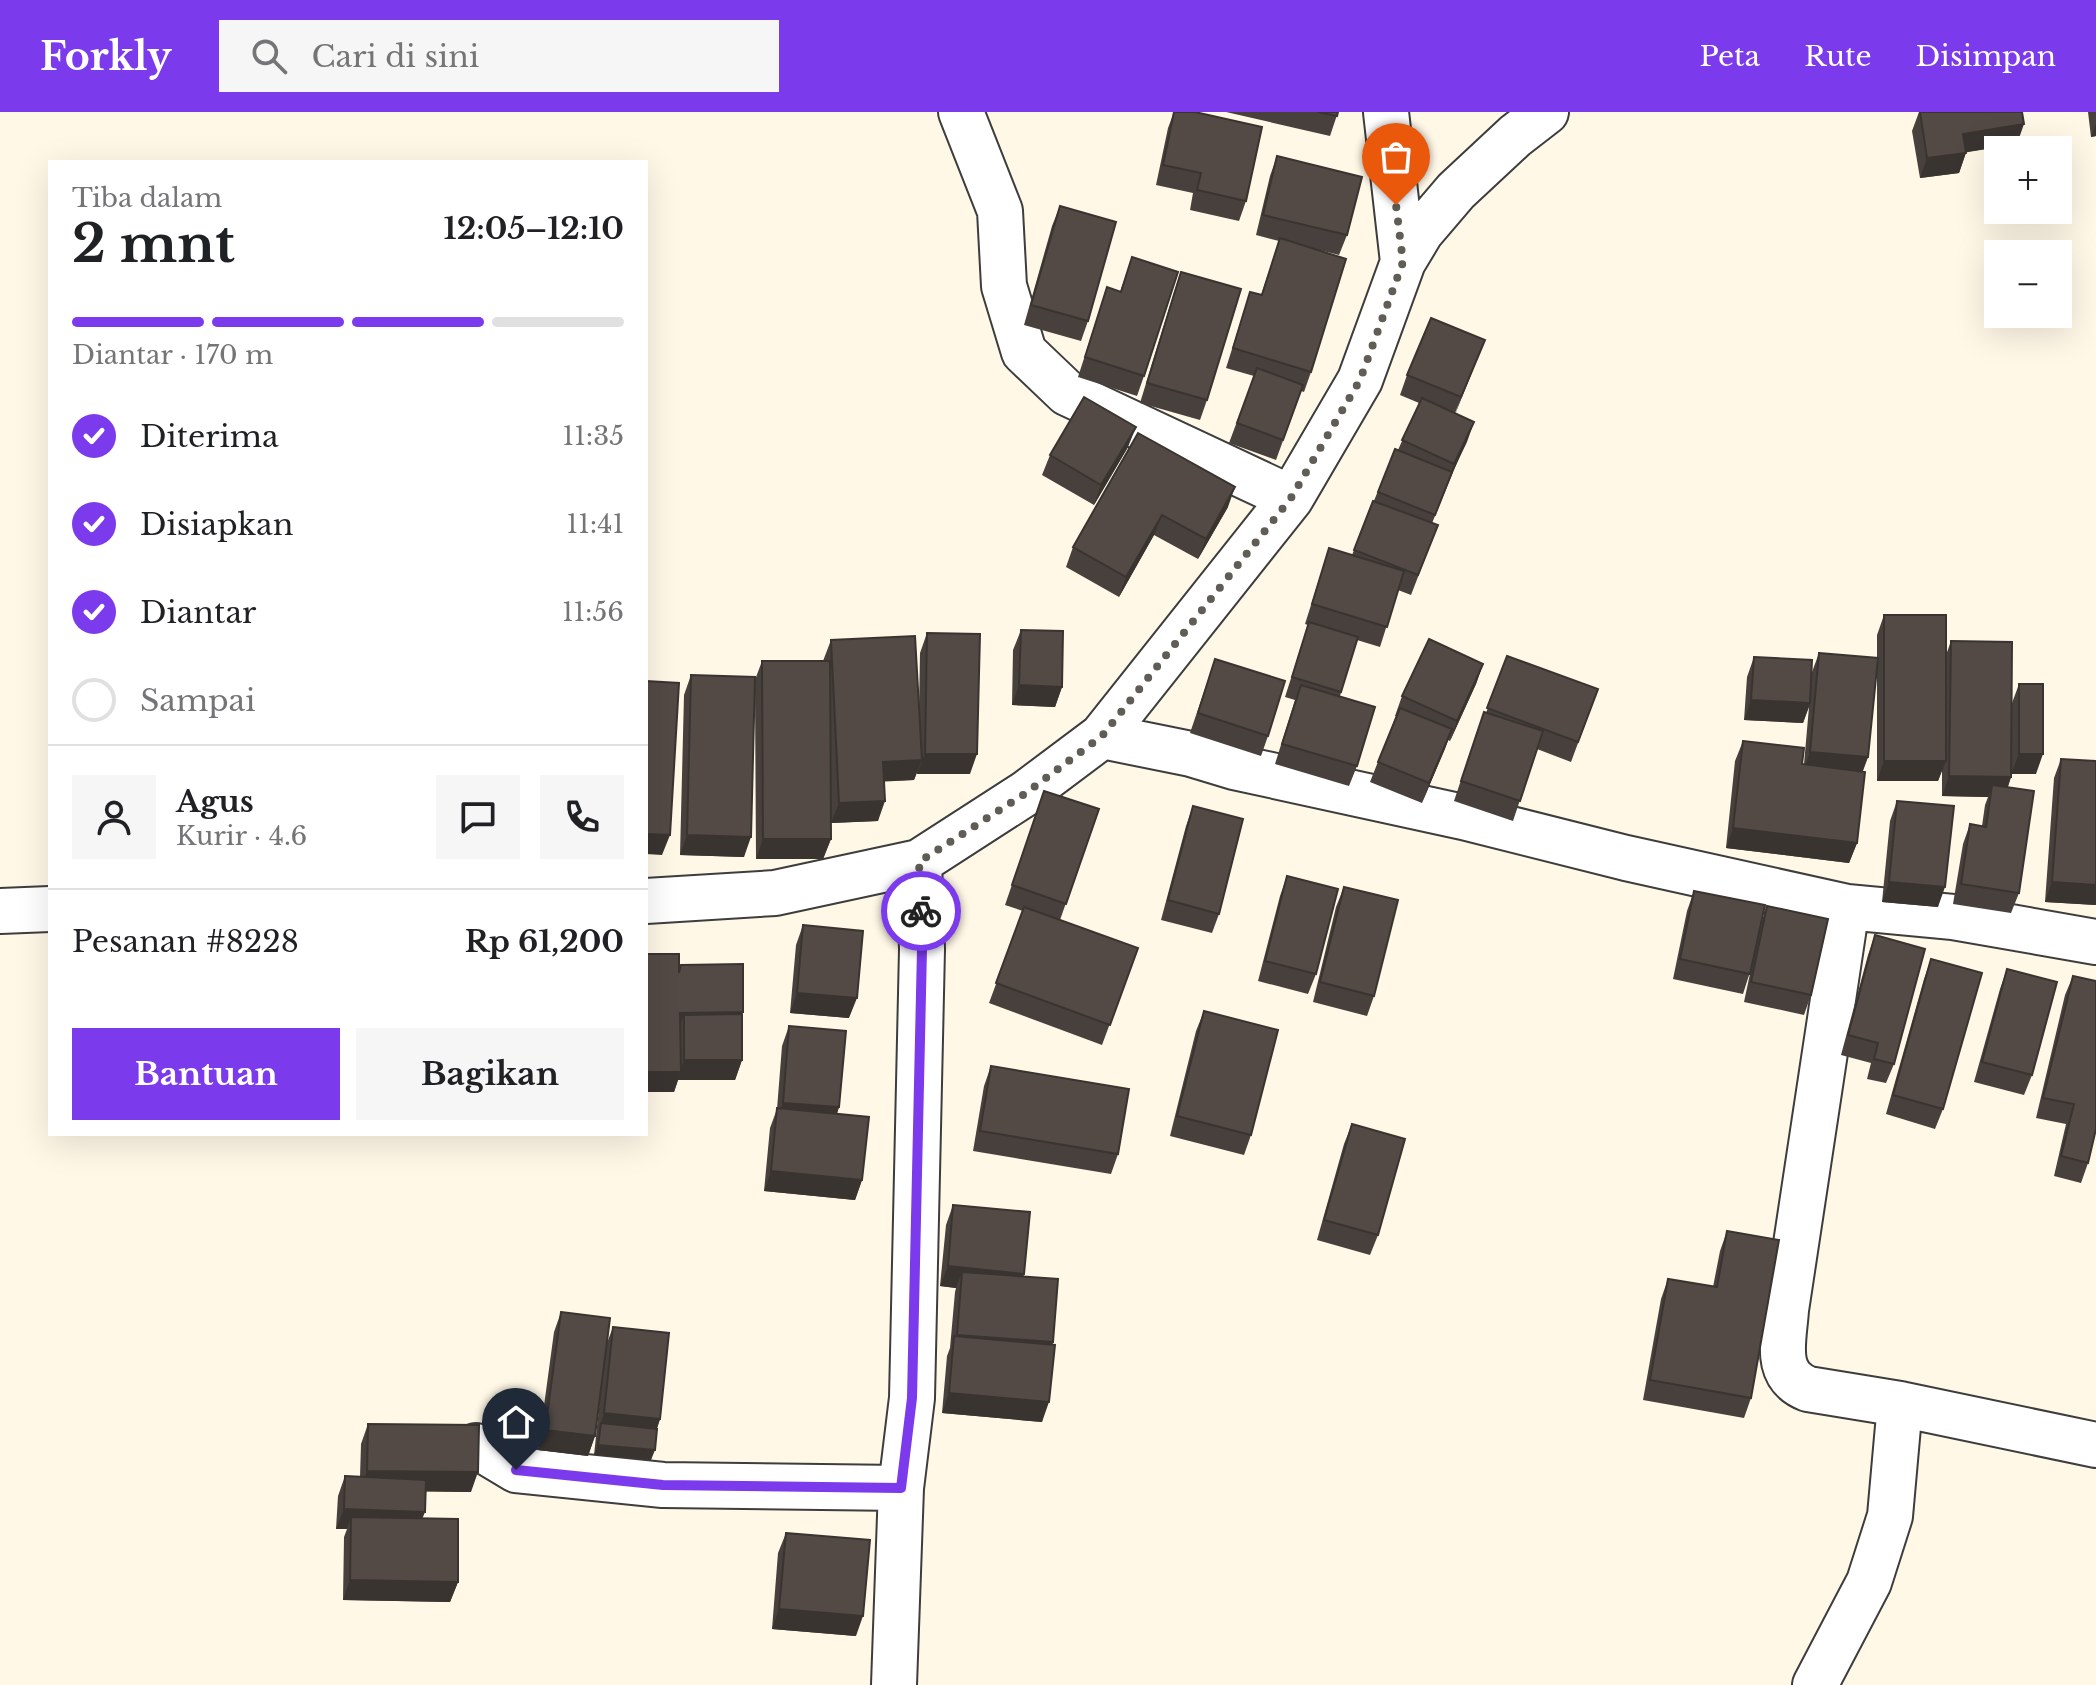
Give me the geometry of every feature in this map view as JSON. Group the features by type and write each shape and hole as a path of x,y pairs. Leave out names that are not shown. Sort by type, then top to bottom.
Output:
{"street":[{"path":"961,112 1000,211 1004,286 1024,352 1067,393 1291,498"},
{"path":"1386,112 1403,262"},
{"path":"648,901 775,893 919,862 1026,793 1102,736 1291,498 1360,380 1403,262 1421,232 1456,191 1515,136 1546,112"},
{"path":"1102,736 1847,907 1953,917 2096,942"},
{"path":"894,1685 901,1488 912,1398 922,949 919,862"},
{"path":"1847,907 1786,1310 1785,1370 1794,1384 1808,1389 1900,1404 2096,1445"},
{"path":"0,911 48,909"},
{"path":"1815,1685 1869,1582 1890,1516 1900,1404"},
{"path":"476,1446 516,1470 663,1485 901,1488"}],"building":[{"path":"1174,112 1195,112 1262,127 1246,201 1197,190 1201,173 1163,165"},
{"path":"1920,112 2022,112 2024,124 1963,134 1966,153 1927,158"},
{"path":"1277,156 1362,177 1347,235 1263,215"},
{"path":"1060,206 1116,222 1088,321 1031,305"},
{"path":"1280,238 1346,259 1311,372 1233,348 1250,292 1262,295"},
{"path":"1132,257 1178,272 1144,376 1085,357 1107,287 1121,292"},
{"path":"1181,272 1241,289 1207,400 1147,383"},
{"path":"1431,318 1485,340 1461,397 1407,375"},
{"path":"1257,368 1303,385 1283,440 1237,423"},
{"path":"1084,397 1136,427 1101,485 1050,455"},
{"path":"1422,398 1474,422 1454,464 1402,440"},
{"path":"1138,433 1235,487 1206,539 1162,515 1126,577 1073,547"},
{"path":"1395,449 1452,472 1435,515 1378,492"},
{"path":"1373,501 1438,525 1418,575 1354,550"},
{"path":"1329,548 1404,571 1387,627 1312,604"},
{"path":"1884,615 1946,615 1946,761 1884,761"},
{"path":"1309,622 1358,637 1341,692 1292,677"},
{"path":"1021,630 1063,631 1062,687 1019,685"},
{"path":"927,633 980,634 977,754 925,754"},
{"path":"915,636 922,760 883,762 885,801 839,803 831,640"},
{"path":"1429,639 1483,664 1457,721 1402,696"},
{"path":"1951,641 2012,642 2011,777 1949,776"},
{"path":"1819,653 1878,658 1868,757 1810,752"},
{"path":"1507,656 1598,689 1578,742 1487,708"},
{"path":"1754,657 1812,660 1810,703 1751,700"},
{"path":"1215,659 1285,681 1268,736 1198,713"},
{"path":"762,661 830,661 831,839 763,839"},
{"path":"691,675 755,677 751,837 687,835"},
{"path":"648,681 679,683 670,835 648,834"},
{"path":"2019,684 2043,684 2043,754 2019,754"},
{"path":"1301,685 1375,707 1357,766 1282,744"},
{"path":"1400,708 1452,729 1429,783 1378,762"},
{"path":"1484,712 1543,731 1520,801 1461,781"},
{"path":"1743,741 1804,748 1802,764 1865,772 1857,843 1733,828"},
{"path":"2061,759 2096,761 2096,885 2052,882"},
{"path":"1992,785 2034,791 2019,893 1961,884 1970,824 1986,827"},
{"path":"1044,791 1099,809 1066,904 1012,885"},
{"path":"1897,801 1954,806 1945,887 1889,882"},
{"path":"1193,806 1243,819 1219,914 1168,900"},
{"path":"1287,876 1338,889 1316,974 1265,961"},
{"path":"1344,887 1398,900 1374,996 1320,982"},
{"path":"1694,891 1765,905 1750,974 1680,959"},
{"path":"1767,906 1828,919 1811,995 1751,982"},
{"path":"1024,907 1138,948 1110,1025 996,983"},
{"path":"803,925 863,931 857,998 797,993"},
{"path":"1875,935 1925,949 1894,1064 1874,1059 1878,1043 1848,1035"},
{"path":"648,954 679,954 679,973 681,965 743,964 743,1012 680,1013 681,1072 648,1072"},
{"path":"1931,959 1982,973 1943,1109 1893,1095"},
{"path":"2007,969 2057,982 2032,1075 1982,1062"},
{"path":"2073,976 2096,981 2096,1129 2088,1163 2061,1156 2074,1104 2043,1098"},
{"path":"1204,1011 1278,1030 1251,1135 1177,1116"},
{"path":"742,1014 742,1060 684,1060 684,1015"},
{"path":"789,1026 846,1031 839,1107 783,1103"},
{"path":"991,1066 1129,1089 1118,1154 980,1131"},
{"path":"777,1108 869,1117 862,1180 771,1171"},
{"path":"1352,1124 1405,1139 1378,1235 1324,1220"},
{"path":"953,1205 1030,1212 1024,1274 948,1266"},
{"path":"1727,1231 1779,1240 1751,1398 1650,1380 1668,1279 1717,1287"},
{"path":"962,1272 1058,1279 1053,1342 957,1335"},
{"path":"561,1312 610,1318 595,1436 545,1430"},
{"path":"613,1327 669,1333 660,1419 604,1413"},
{"path":"954,1336 1055,1345 1049,1402 949,1393"},
{"path":"601,1423 657,1429 655,1450 598,1445"},
{"path":"368,1424 479,1425 478,1472 367,1471"},
{"path":"345,1476 426,1480 425,1512 344,1509"},
{"path":"351,1517 458,1519 458,1582 350,1580"},
{"path":"786,1533 870,1540 863,1616 779,1609"}],"way so far":[{"path":"921,911 919,862 1026,793 1102,736 1291,498 1360,380 1403,262 1396,205"}],"route":[{"path":"516,1470 663,1485 901,1488 912,1398 921,911"}]}
